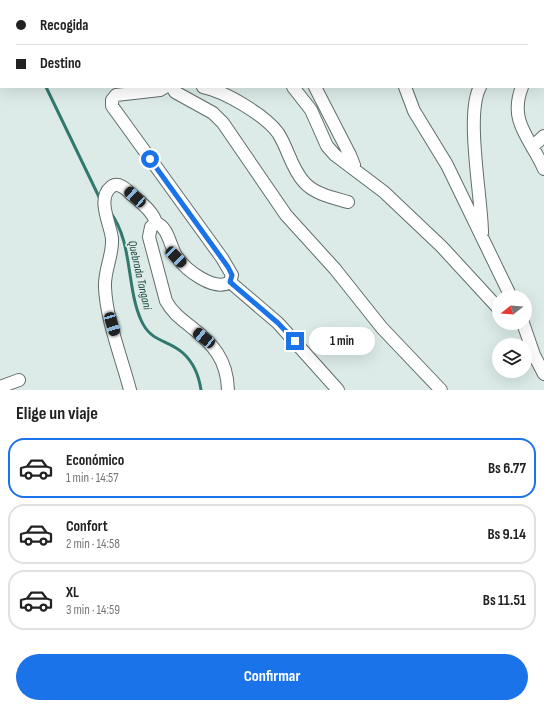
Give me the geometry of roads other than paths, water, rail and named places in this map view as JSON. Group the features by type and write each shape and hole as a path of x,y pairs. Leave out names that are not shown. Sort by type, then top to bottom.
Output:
{"street":[{"path":"163,88 160,90 116,95 112,103 113,109 135,136 168,186 225,263 232,275 230,282"},
{"path":"173,88 175,92 212,113 223,123 286,215 335,269 382,328 441,390"},
{"path":"208,88 214,89 238,101 257,114 277,132 304,183 316,191 348,202"},
{"path":"294,88 314,116 328,146 334,155 384,192 442,248 492,302"},
{"path":"316,88 350,155 354,165 353,168"},
{"path":"405,88 414,111 447,166 508,290"},
{"path":"480,88 475,105 475,135 482,227 481,236"},
{"path":"522,88 517,107 517,115 522,129 544,169"},
{"path":"532,147 544,136"},
{"path":"130,390 109,312 105,288 105,272 112,241 105,206 108,190 114,185 124,188 153,215 156,223 165,230 176,257 189,269 212,283 222,285 230,282"},
{"path":"156,223 151,227 149,237 166,301 177,316 216,349 223,362 229,390"},
{"path":"230,282 278,323 338,390"},
{"path":"522,330 544,374"},
{"path":"0,387 19,380"}],"waterway":[{"name":"Quebrada Tangani","path":"46,88 100,199"},
{"name":"Quebrada Tangani","path":"110,212 117,224 126,250 133,293 141,320 150,333 160,340 172,345 187,357 195,370 201,390"}]}
